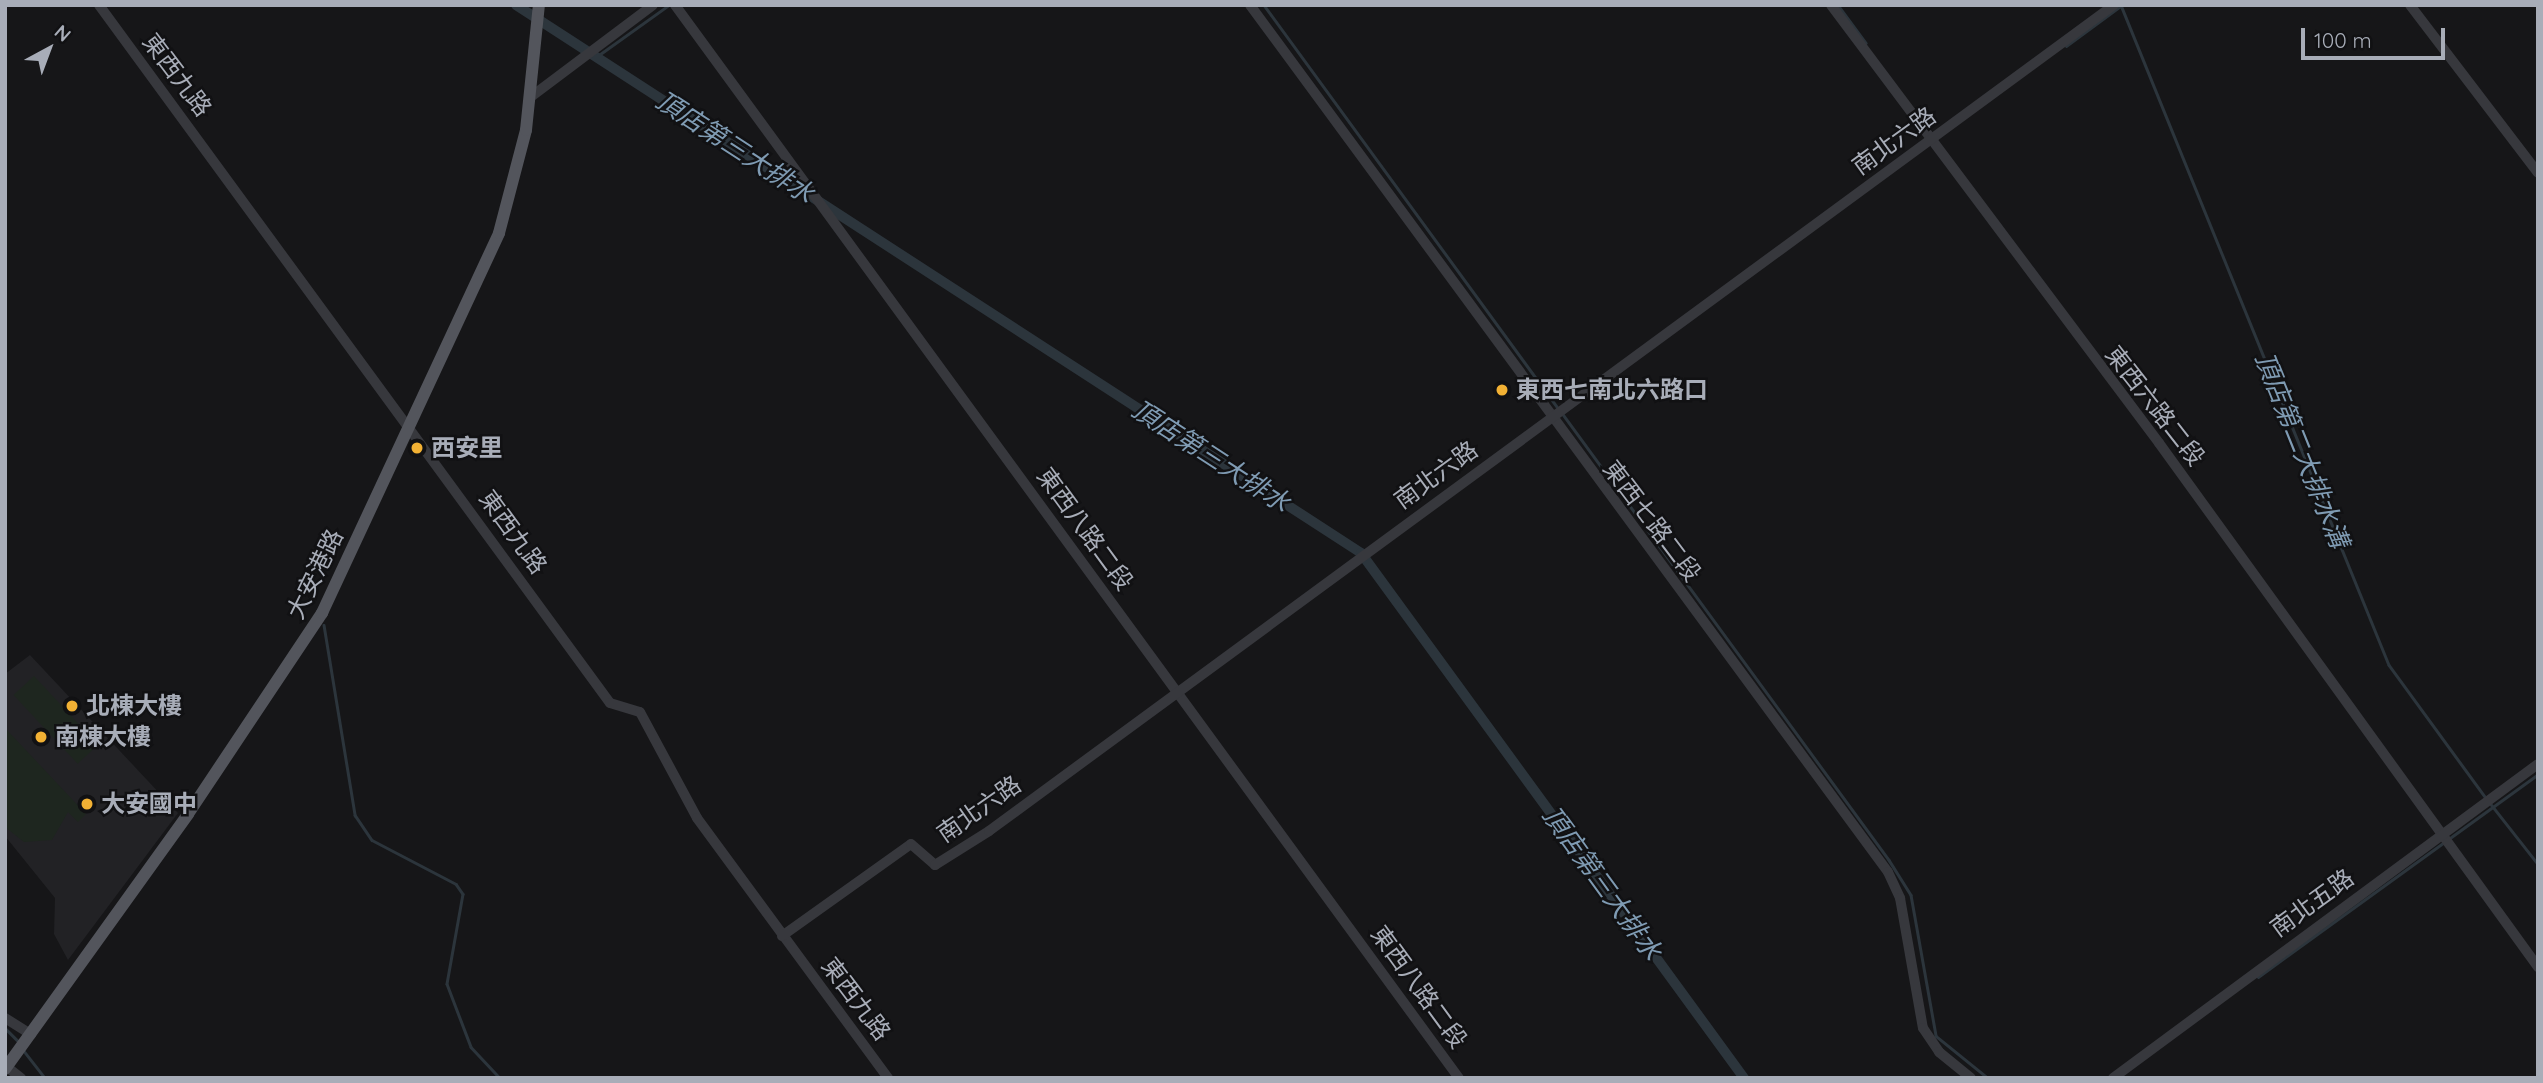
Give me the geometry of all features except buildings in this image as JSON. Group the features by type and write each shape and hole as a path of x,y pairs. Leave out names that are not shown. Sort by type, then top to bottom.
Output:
{"main road":[{"name":"大安港路","path":"6,1068 293,662 499,233 516,184 532,96 539,5"}],"street":[{"name":"東西九路","path":"99,5 409,424 610,703 640,712 698,818 888,1078"},
{"path":"532,96 653,5"},
{"name":"東西八路二段","path":"675,5 1459,1078"},
{"name":"東西七路二段","path":"1250,5 1550,420 1888,872 1900,898 1923,1028 1939,1052 1970,1078"},
{"name":"東西六路二段","path":"1831,5 2538,967"},
{"path":"2410,5 2538,173"},
{"name":"南北六路","path":"782,936 911,844 935,865 948,857 1550,420 2113,6"},
{"name":"南北五路","path":"2113,1078 2538,764"},
{"path":"5,1018 31,1034"},
{"path":"6,1068 21,1078"}],"shaded area":[{"name":"大安國中","path":"30,655 178,813 68,960 54,934 55,898 5,836 5,674"},
{"path":"34,676 98,745 78,764 14,695"},
{"path":"5,728 86,814 78,822 68,812 52,840 24,842 5,827"}],"waterway":[{"name":"頂店第三大排水","path":"516,5 1361,553 1744,1078"},
{"path":"596,57 669,5"},
{"path":"1264,5 1558,408"},
{"path":"1838,5 1866,43"},
{"name":"頂店第二大排水溝","path":"2121,5 2389,665 2486,798"},
{"path":"2066,46 2122,5"},
{"path":"1562,413 1889,860 1911,895 1936,1036 1988,1078"},
{"path":"324,625 355,815 372,840 456,884 463,894 447,984 471,1047 500,1078"},
{"path":"2258,977 2538,774"},
{"name":"頂店第二大排水溝","path":"2490,803 2538,864"},
{"path":"5,1028 19,1042"},
{"path":"24,1051 45,1078"}],"place":[{"name":"東西七南北六路口","path":"1502,390"},
{"name":"西安里","path":"417,448"},
{"name":"北棟大樓","path":"72,706"},
{"name":"南棟大樓","path":"41,737"},
{"name":"大安國中","path":"87,804"}]}
